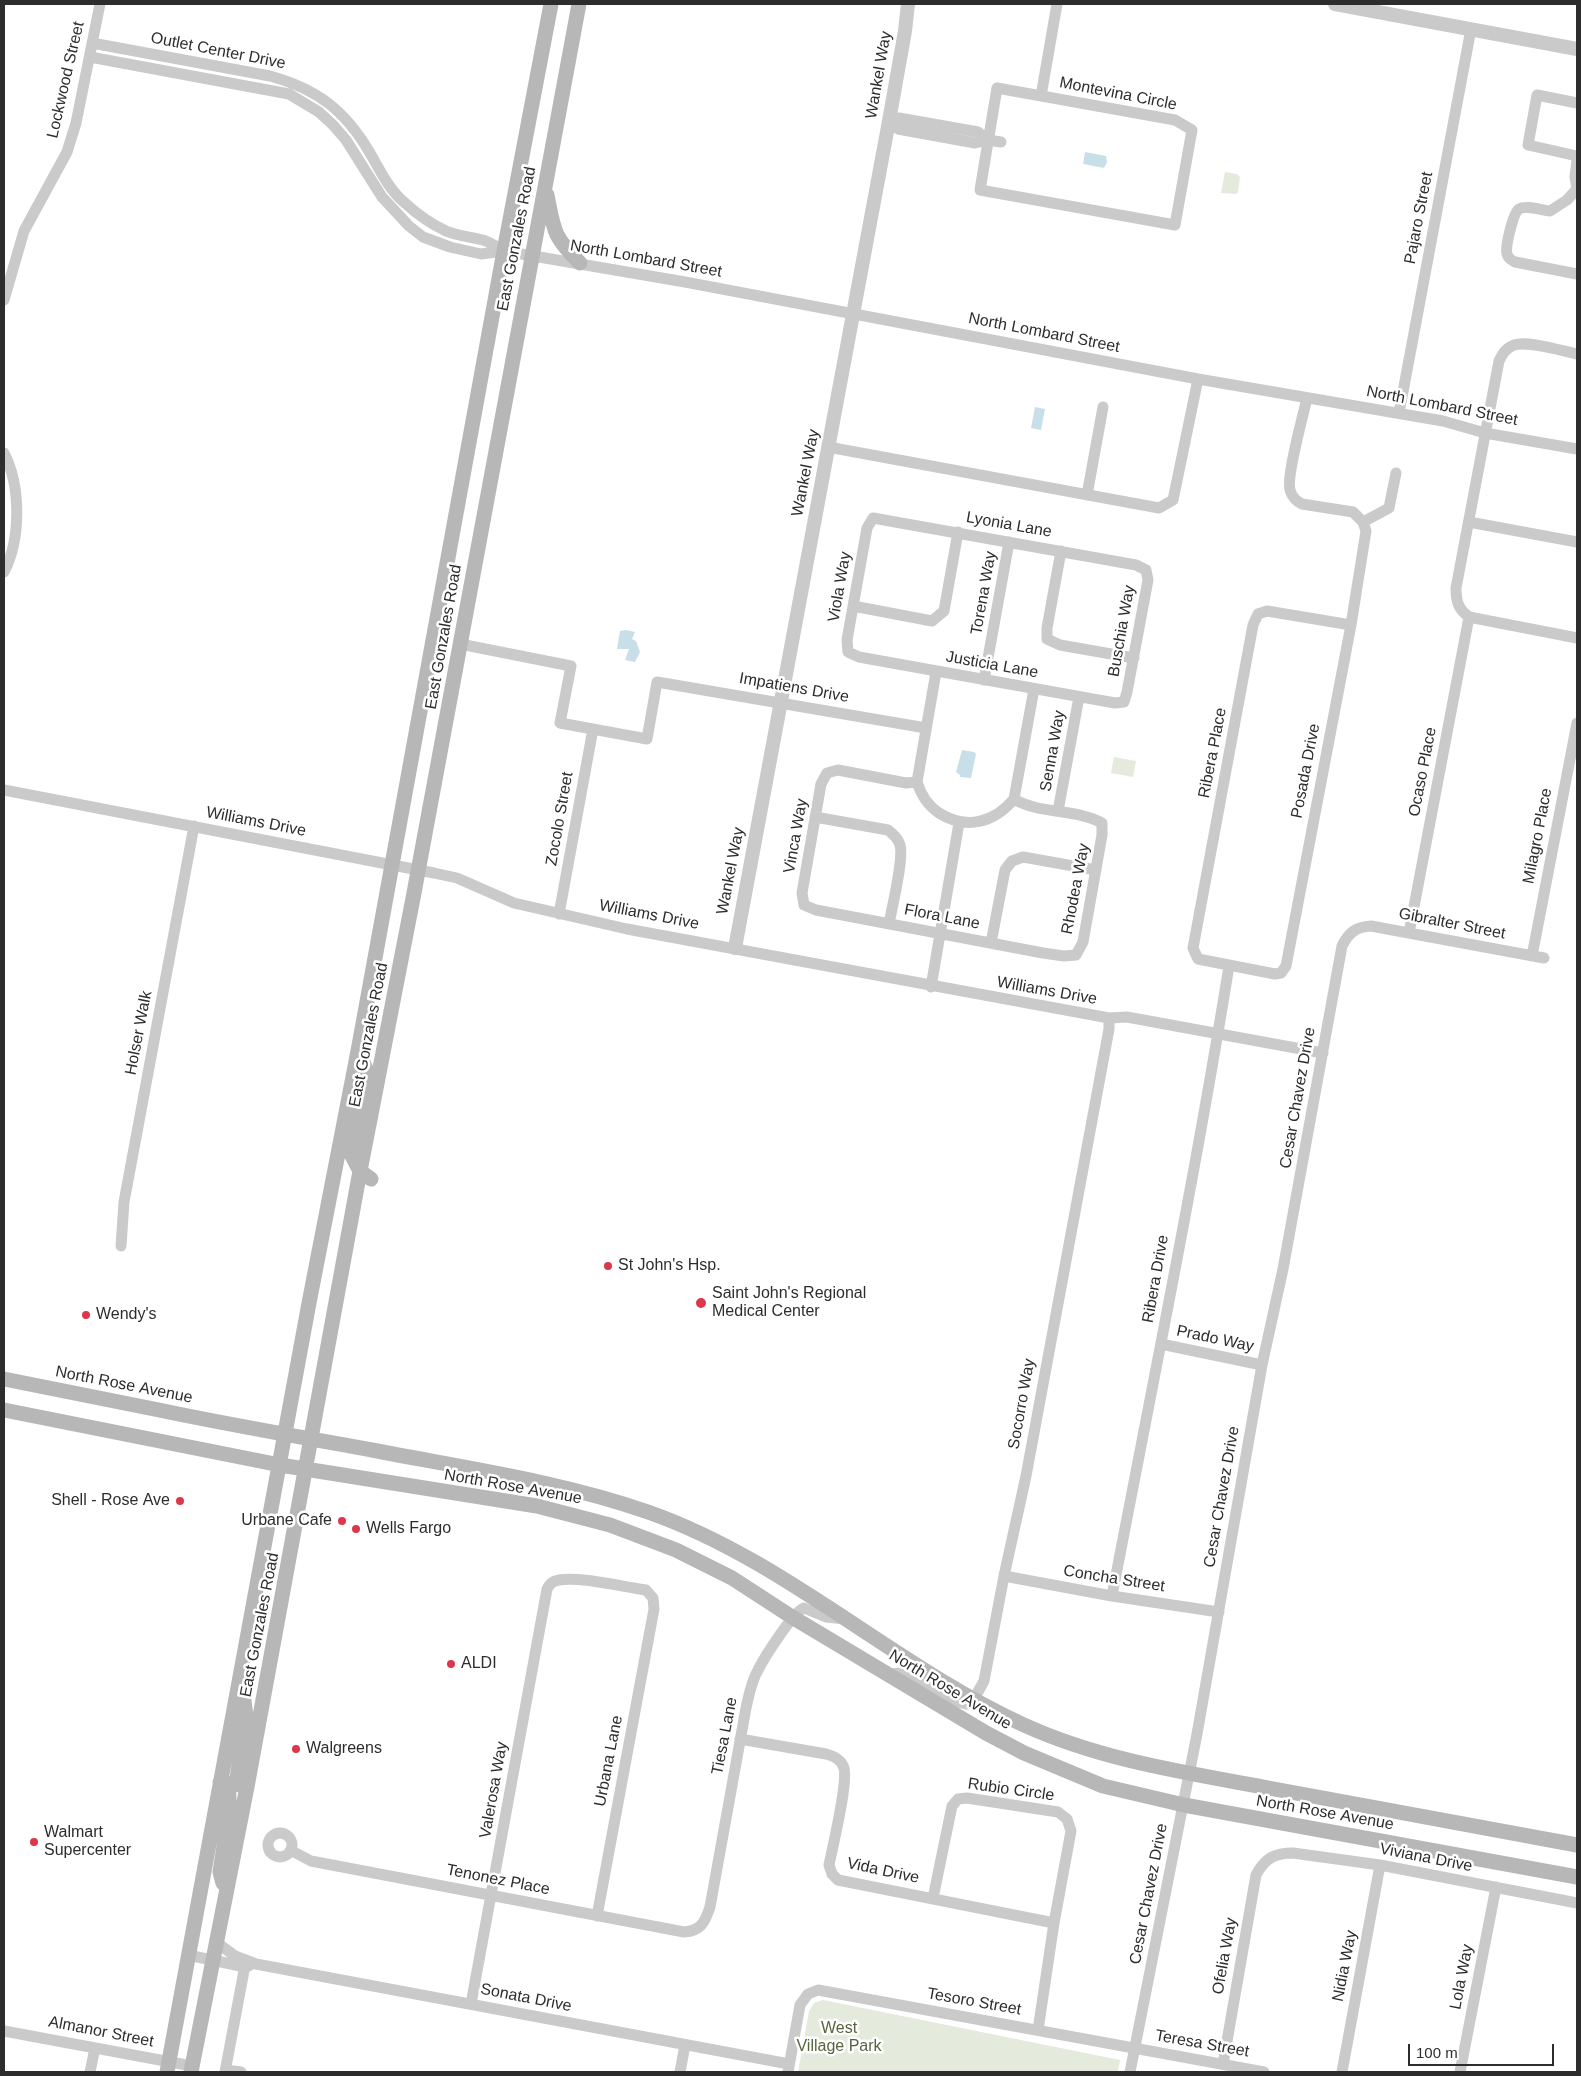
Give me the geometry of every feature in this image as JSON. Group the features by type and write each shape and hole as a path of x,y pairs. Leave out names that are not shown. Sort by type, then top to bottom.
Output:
{"main road":[{"name":"East Gonzales Road","path":"168,2067 551,4"},
{"name":"East Gonzales Road","path":"192,2069 306,1468 365,1175 418,870 579,4"},
{"path":"545,185 556,235 562,245 580,263"},
{"path":"358,1051 366,1069 350,1152 365,1175"},
{"name":"North Rose Avenue","path":"4,1379 557,1486 602,1497 678,1523 719,1542 758,1564 974,1699 1024,1725 1066,1741 1120,1759 1577,1844"},
{"name":"North Rose Avenue","path":"4,1410 280,1465 537,1506 610,1525 676,1550 732,1578 792,1617 986,1733 1048,1763 1103,1786 1184,1804 1577,1877"},
{"path":"240,1673 246,1716 237,1779 240,1785 247,1787"},
{"path":"220,1782 226,1783 230,1793 230,1807 220,1872 226,1894"}],"street":[{"name":"Lockwood Street","path":"4,300 24,231 67,152 76,123 100,4"},
{"name":"Wankel Way","path":"735,948 889,121 908,4"},
{"path":"1041,96 1057,4"},
{"path":"1335,4 1577,49"},
{"name":"Pajaro Street","path":"1398,413 1471,29"},
{"name":"Outlet Center Drive","path":"92,43 270,76 298,85 326,101 344,116 357,132 386,181 403,202 432,223 447,231 485,241 504,251"},
{"name":"Outlet Center Drive","path":"90,57 289,94 319,112 333,125 350,147 382,197 409,226 423,237 450,247 481,254 504,251"},
{"name":"Montevina Circle","path":"997,88 1041,96 1175,120 1192,130 1175,225 980,190 997,88"},
{"path":"1577,103 1537,95 1528,145 1577,158 1575,177 1577,189 1567,200 1550,211 1526,208 1518,210 1513,216 1507,254 1515,262 1577,274"},
{"path":"889,121 899,118 978,132 988,140 1001,142"},
{"name":"North Lombard Street","path":"504,251 580,263 1198,379 1442,421 1485,433 1577,449"},
{"path":"1577,354 1526,344 1511,346 1499,361 1456,588 1458,605 1469,617 1577,638"},
{"path":"828,446 1159,508 1173,500 1198,379"},
{"path":"1307,398 1290,477 1290,492 1295,500 1302,504 1353,512 1363,522 1389,508 1396,473"},
{"path":"1087,494 1103,407"},
{"path":"4,453 11,473 16,513 11,553 4,572"},
{"name":"Lyonia Lane","path":"870,523 873,518 958,532 1136,565 1143,569"},
{"name":"Posada Drive","path":"1228,966 1275,974 1281,973 1286,966 1351,625 1366,531 1363,522"},
{"path":"1469,522 1577,542"},
{"name":"Viola Way","path":"853,654 848,652 847,640 867,528 870,523"},
{"path":"853,606 932,621 944,612 958,532"},
{"name":"Torena Way","path":"984,680 1009,542"},
{"path":"1061,551 1047,628 1047,639 1060,645 1134,658"},
{"name":"Buschia Way","path":"1124,700 1134,658 1148,580 1146,570 1143,569"},
{"name":"Ribera Place","path":"1228,966 1198,960 1193,948 1253,624 1258,614 1267,611 1351,625"},
{"name":"Ocaso Place","path":"1409,933 1469,617"},
{"path":"460,644 571,666 560,723 593,729"},
{"name":"Justicia Lane","path":"853,654 859,657 936,672 1079,697 1115,703 1124,702 1124,700"},
{"path":"936,672 918,782 920,794 932,808 959,823 972,823 990,818 1007,808 1014,799 1034,689"},
{"name":"Impatiens Drive","path":"593,729 647,739 657,682 926,728"},
{"name":"Senna Way","path":"1058,811 1079,697"},
{"name":"Milagro Place","path":"1532,956 1577,723"},
{"name":"Zocolo Street","path":"559,914 593,729"},
{"name":"Vinca Way","path":"803,902 802,893 821,784 825,776 838,770 906,783 918,782"},
{"name":"Williams Drive","path":"4,790 457,878 497,897 559,914 627,929 735,948 931,987 1109,1018 1127,1018 1323,1053"},
{"path":"1014,799 1026,806 1058,811"},
{"name":"Rhodea Way","path":"1058,811 1092,817 1102,823 1083,942 1077,954"},
{"path":"816,816 888,830 896,837 901,846 900,862 889,924"},
{"path":"931,987 959,823"},
{"name":"Holser Walk","path":"121,1246 125,1198 194,826"},
{"path":"992,943 1005,870 1012,861 1023,857 1096,870"},
{"name":"Flora Lane","path":"803,902 804,906 816,910 940,934 1064,956 1077,954"},
{"name":"Gibralter Street","path":"1354,930 1361,926 1372,926 1544,958"},
{"name":"Cesar Chavez Drive","path":"1130,2072 1190,1773 1262,1365 1284,1259 1342,946 1347,936 1354,930"},
{"name":"Ribera Drive","path":"1112,1596 1161,1344 1218,1034 1228,966"},
{"name":"Socorro Way","path":"974,1699 984,1681 1026,1476 1109,1029 1109,1018"},
{"name":"Prado Way","path":"1161,1344 1262,1365"},
{"name":"Concha Street","path":"1004,1576 1112,1596 1219,1612"},
{"name":"Valerosa Way","path":"471,2004 547,1589 551,1583 558,1580 576,1580 646,1590 653,1598 653,1613"},
{"path":"792,1617 804,1608 826,1617 845,1619"},
{"name":"Urbana Lane","path":"597,1916 653,1613"},
{"name":"Tiesa Lane","path":"700,1927 710,1907 751,1687 758,1671 792,1617"},
{"path":"889,1674 902,1673 943,1697 959,1703 966,1704 974,1699"},
{"name":"Vida Drive","path":"740,1739 826,1754 834,1756 841,1761 845,1779 829,1865 832,1874 838,1880 1054,1923"},
{"name":"Rubio Circle","path":"934,1898 952,1806 958,1799 967,1798 1058,1812 1067,1819 1072,1831 1054,1923 1038,2030"},
{"name":"Tenonez Place","path":"292,1851 312,1861 597,1916 684,1932 700,1927"},
{"name":"Viviana Drive","path":"1270,1858 1280,1853 1293,1853 1380,1865 1577,1903"},
{"name":"Ofelia Way","path":"1223,2064 1256,1875 1260,1867 1270,1858"},
{"name":"Nidia Way","path":"1342,2072 1380,1865"},
{"name":"Lola Way","path":"1460,2072 1496,1888"},
{"name":"Sonata Drive","path":"216,1942 249,1964"},
{"name":"Sonata Drive","path":"188,1955 249,1964 471,2004 685,2045 789,2068"},
{"path":"241,2072 225,2071 249,1964"},
{"name":"Tesoro Street","path":"789,2068 800,2005 808,1994 818,1990 1135,2048"},
{"name":"Almanor Street","path":"4,2031 95,2048 168,2067 192,2069"},
{"path":"680,2072 685,2045"},
{"path":"90,2072 95,2048"},
{"name":"Teresa Street","path":"1135,2048 1264,2072"}],"green space":[{"path":"1225,172 1237,174 1240,177 1236,194 1221,193"},
{"path":"1114,757 1136,761 1133,777 1111,773"},
{"name":"West Village Park","path":"823,2000 1120,2060 1118,2072 798,2072 809,2011 814,2003"}],"water":[{"path":"1085,152 1106,156 1107,162 1104,168 1083,164"},
{"path":"1035,407 1045,409 1041,430 1031,428"},
{"path":"620,631 635,632 632,639 636,641 640,652 635,662 625,660 629,649 617,649"},
{"path":"962,750 976,754 971,778 960,777 956,772"}],"place":[{"name":"St John's Hsp.","path":"608,1266"},
{"name":"Saint John's Regional Medical Center","path":"701,1303"},
{"name":"Wendy's","path":"86,1315"},
{"name":"Shell - Rose Ave","path":"180,1501"},
{"name":"Urbane Cafe","path":"342,1521"},
{"name":"Wells Fargo","path":"356,1529"},
{"name":"ALDI","path":"451,1664"},
{"name":"Walgreens","path":"296,1749"},
{"name":"Walmart Supercenter","path":"34,1842"}]}
